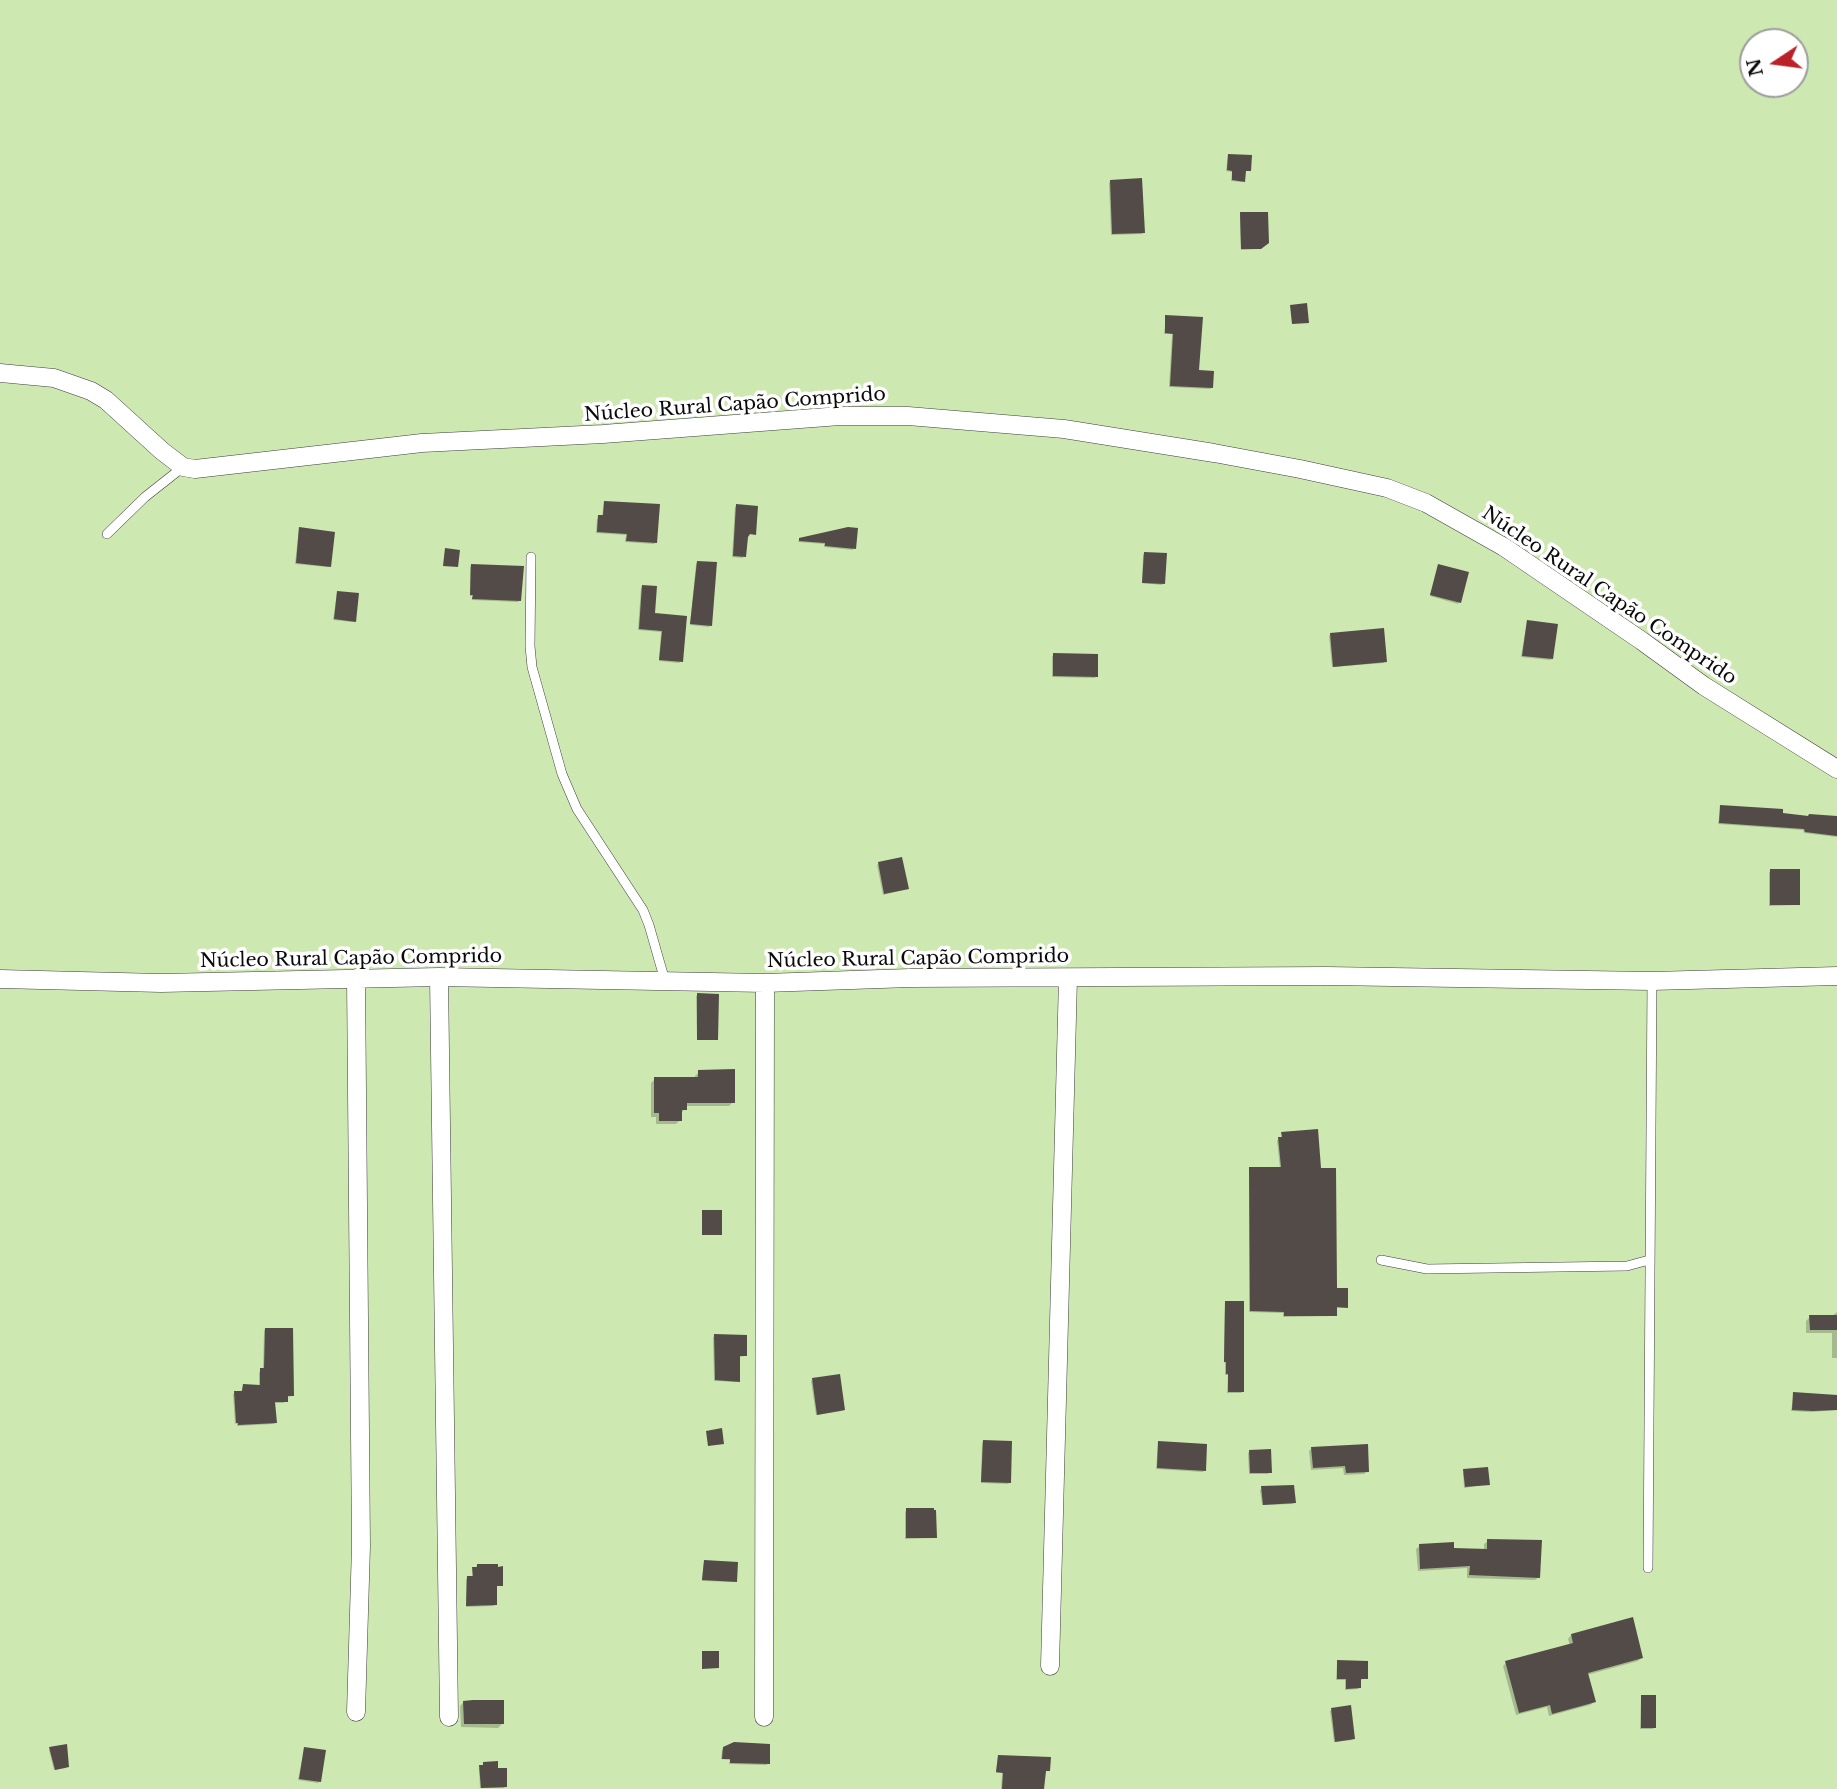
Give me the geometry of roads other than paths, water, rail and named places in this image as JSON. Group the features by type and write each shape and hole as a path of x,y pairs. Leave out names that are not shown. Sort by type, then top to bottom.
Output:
{"street":[{"path":"0,373 54,378 91,391 106,400 183,467"},
{"name":"Núcleo Rural Capão Comprido","path":"183,467 209,468 422,443 603,434 840,416 908,416 1064,429 1213,453 1387,488 1426,503 1504,547 1704,686 1837,769"},
{"name":"Núcleo Rural Capão Comprido","path":"0,979 161,983 439,977 765,983 910,978 1327,976 1652,981 1837,976"},
{"path":"439,977 449,1717"},
{"path":"356,978 361,1546 356,1712"},
{"path":"1050,1666 1068,978"},
{"path":"764,1717 765,983"}],"lane":[{"path":"107,534 145,497 183,467"},
{"path":"531,557 532,667 562,774 577,809 643,910 665,981"},
{"path":"1648,1568 1652,981"},
{"path":"1381,1260 1427,1269 1627,1266 1649,1260"}]}
